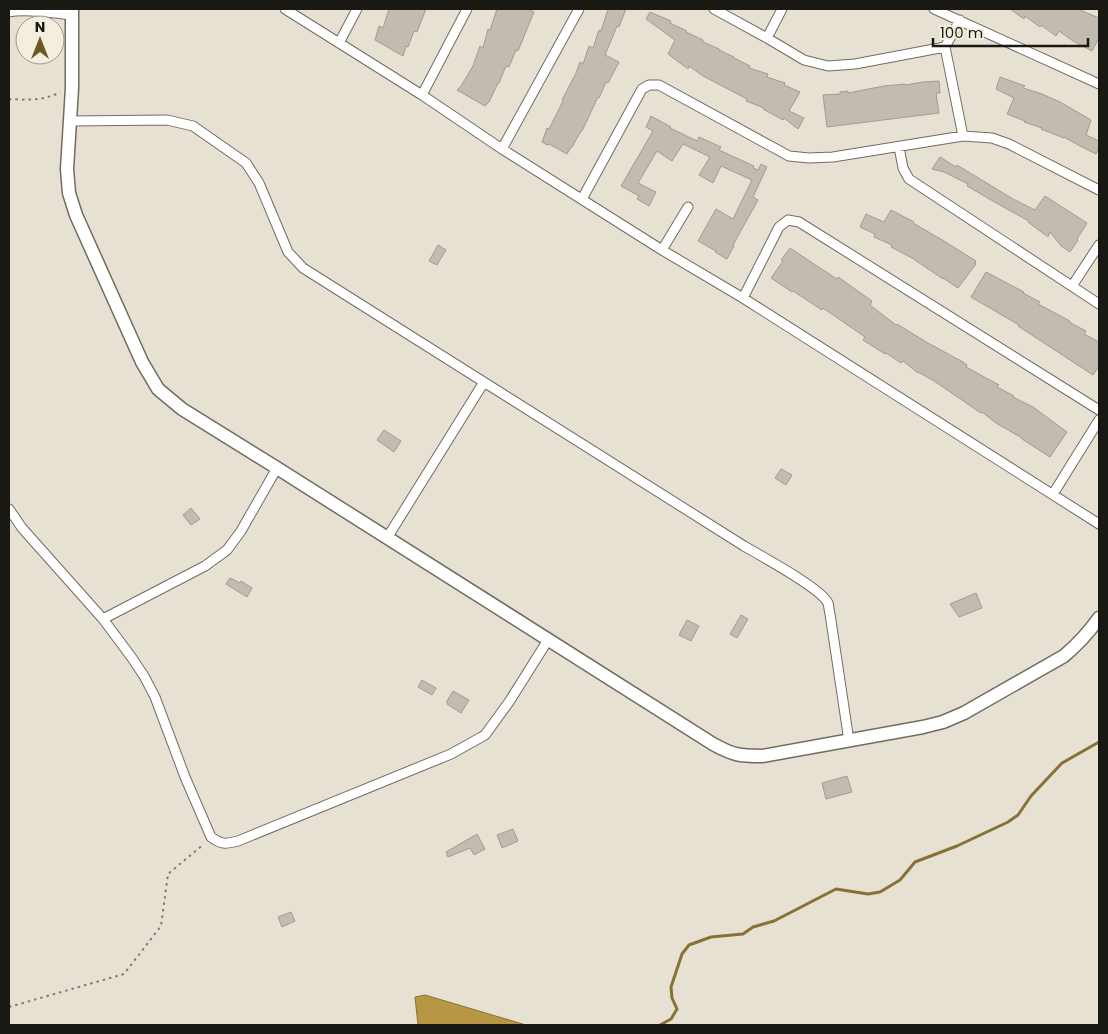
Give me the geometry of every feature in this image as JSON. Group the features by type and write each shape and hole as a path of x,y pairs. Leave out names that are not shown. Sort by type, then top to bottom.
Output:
{"street":[{"path":"285,9 422,95 502,149 662,250 743,298 1099,524"},
{"path":"339,43 357,9"},
{"path":"422,95 467,9"},
{"path":"502,149 580,9"},
{"path":"714,9 804,60 828,66 855,64 945,47"},
{"path":"767,38 782,9"},
{"path":"934,9 1099,84"},
{"path":"9,12 16,10 72,12 71,121 67,168 69,193 76,215 142,362 158,389 182,409 713,744 730,753 742,756 762,756 943,722 964,713 1064,656 1099,618"},
{"path":"960,20 945,47 962,136"},
{"path":"582,199 642,89 649,85 659,85 789,156 810,158 833,156 962,136 992,138 1009,144 1099,190"},
{"path":"71,121 167,120 194,126 246,163 258,183 288,252 304,268 821,594 828,602 849,740"},
{"path":"899,147 903,168 909,179 1099,304"},
{"path":"662,250 688,207"},
{"path":"743,298 779,226 788,220 799,222 1099,410"},
{"path":"1072,286 1099,245"},
{"path":"387,538 484,382"},
{"path":"1053,494 1099,420"},
{"path":"103,619 205,566 227,550 241,531 277,468"},
{"path":"9,509 22,528 103,619 150,685 185,777 211,837 219,843 238,841 451,754 468,745 484,735 496,720 548,640"}],"path":[{"path":"9,99 27,100 54,96 61,91"},
{"path":"9,1007 124,974 161,926 168,874 211,837"}],"shaded area":[{"path":"425,995 526,1025 418,1025 415,997"}],"building":[{"path":"389,9 426,9 417,32 414,31 403,56 375,40 379,26 383,28"},
{"path":"497,9 528,9 534,12 518,51 516,50 509,67 506,66 499,83 485,106 457,90 473,66 480,46 483,48 488,29 490,30"},
{"path":"608,9 626,9 605,55 619,62 608,83 606,82 582,131 567,154 542,142 580,62 583,64 589,46 593,48"},
{"path":"1010,9 1078,9 1099,18 1099,38 1092,51 1059,31 1056,36 1041,25 1040,27 1025,16 1024,19"},
{"path":"650,12 671,21 670,23 703,40 703,42 750,66 749,68 768,74 767,77 785,83 784,85 800,92 789,111 804,118 798,129 784,118 783,120 764,108 746,101 747,99 703,76 689,66 688,69 668,54 675,40 646,19"},
{"path":"1000,77 1060,102 1091,120 1086,135 1099,141 1096,154 1064,137 1007,114 1014,98 996,89"},
{"path":"939,81 940,93 936,93 939,113 827,127 823,95 840,94 840,92 848,91 848,93 884,86"},
{"path":"651,116 697,141 699,137 721,147 719,150 754,166 753,168 758,170 761,164 767,167 753,197 758,200 727,259 698,241 716,209 733,219 752,180 721,166 713,183 699,175 710,157 683,144 672,161 657,151 638,183 656,192 649,206 637,199 639,196 621,186 653,131 646,127"},
{"path":"940,157 1035,210 1045,196 1087,223 1070,252 1061,246 1050,232 1048,237 1029,221 967,186 968,184 944,172 932,169"},
{"path":"891,210 914,222 976,261 976,264 958,288 912,258 891,247 892,245 874,237 875,234 860,227 866,214 884,222"},
{"path":"438,245 446,250 437,265 429,261"},
{"path":"790,248 837,279 838,277 872,301 870,305 896,325 963,362 967,365 966,367 999,385 997,387 1033,407 1067,432 1050,457 934,381 918,373 903,361 901,363 863,340 865,337 823,308 822,310 771,278"},
{"path":"986,272 1024,292 1040,302 1038,304 1070,321 1086,331 1084,334 1099,342 1099,366 1093,375 1019,325 971,297"},
{"path":"384,430 401,441 394,452 377,440"},
{"path":"781,469 792,475 786,485 775,478"},
{"path":"191,508 200,519 191,525 183,515"},
{"path":"230,578 240,583 241,581 252,588 247,597 226,584"},
{"path":"976,593 982,608 959,617 950,604"},
{"path":"741,615 748,619 737,638 730,634"},
{"path":"687,620 699,626 691,641 679,635"},
{"path":"422,680 436,688 432,695 418,687"},
{"path":"453,691 469,700 461,713 447,704"},
{"path":"847,776 852,792 826,799 822,783"},
{"path":"513,829 518,841 502,848 497,835"},
{"path":"477,834 485,849 474,855 470,848 448,857 446,852"},
{"path":"291,912 295,921 282,927 278,917"}],"waterway":[{"path":"660,1025 671,1019 677,1009 672,998 671,987 682,954 689,945 711,937 743,934 753,927 774,921 836,889 868,894 880,892 900,880 915,862 957,846 1008,822 1018,815 1031,796 1062,763 1099,742"}]}
